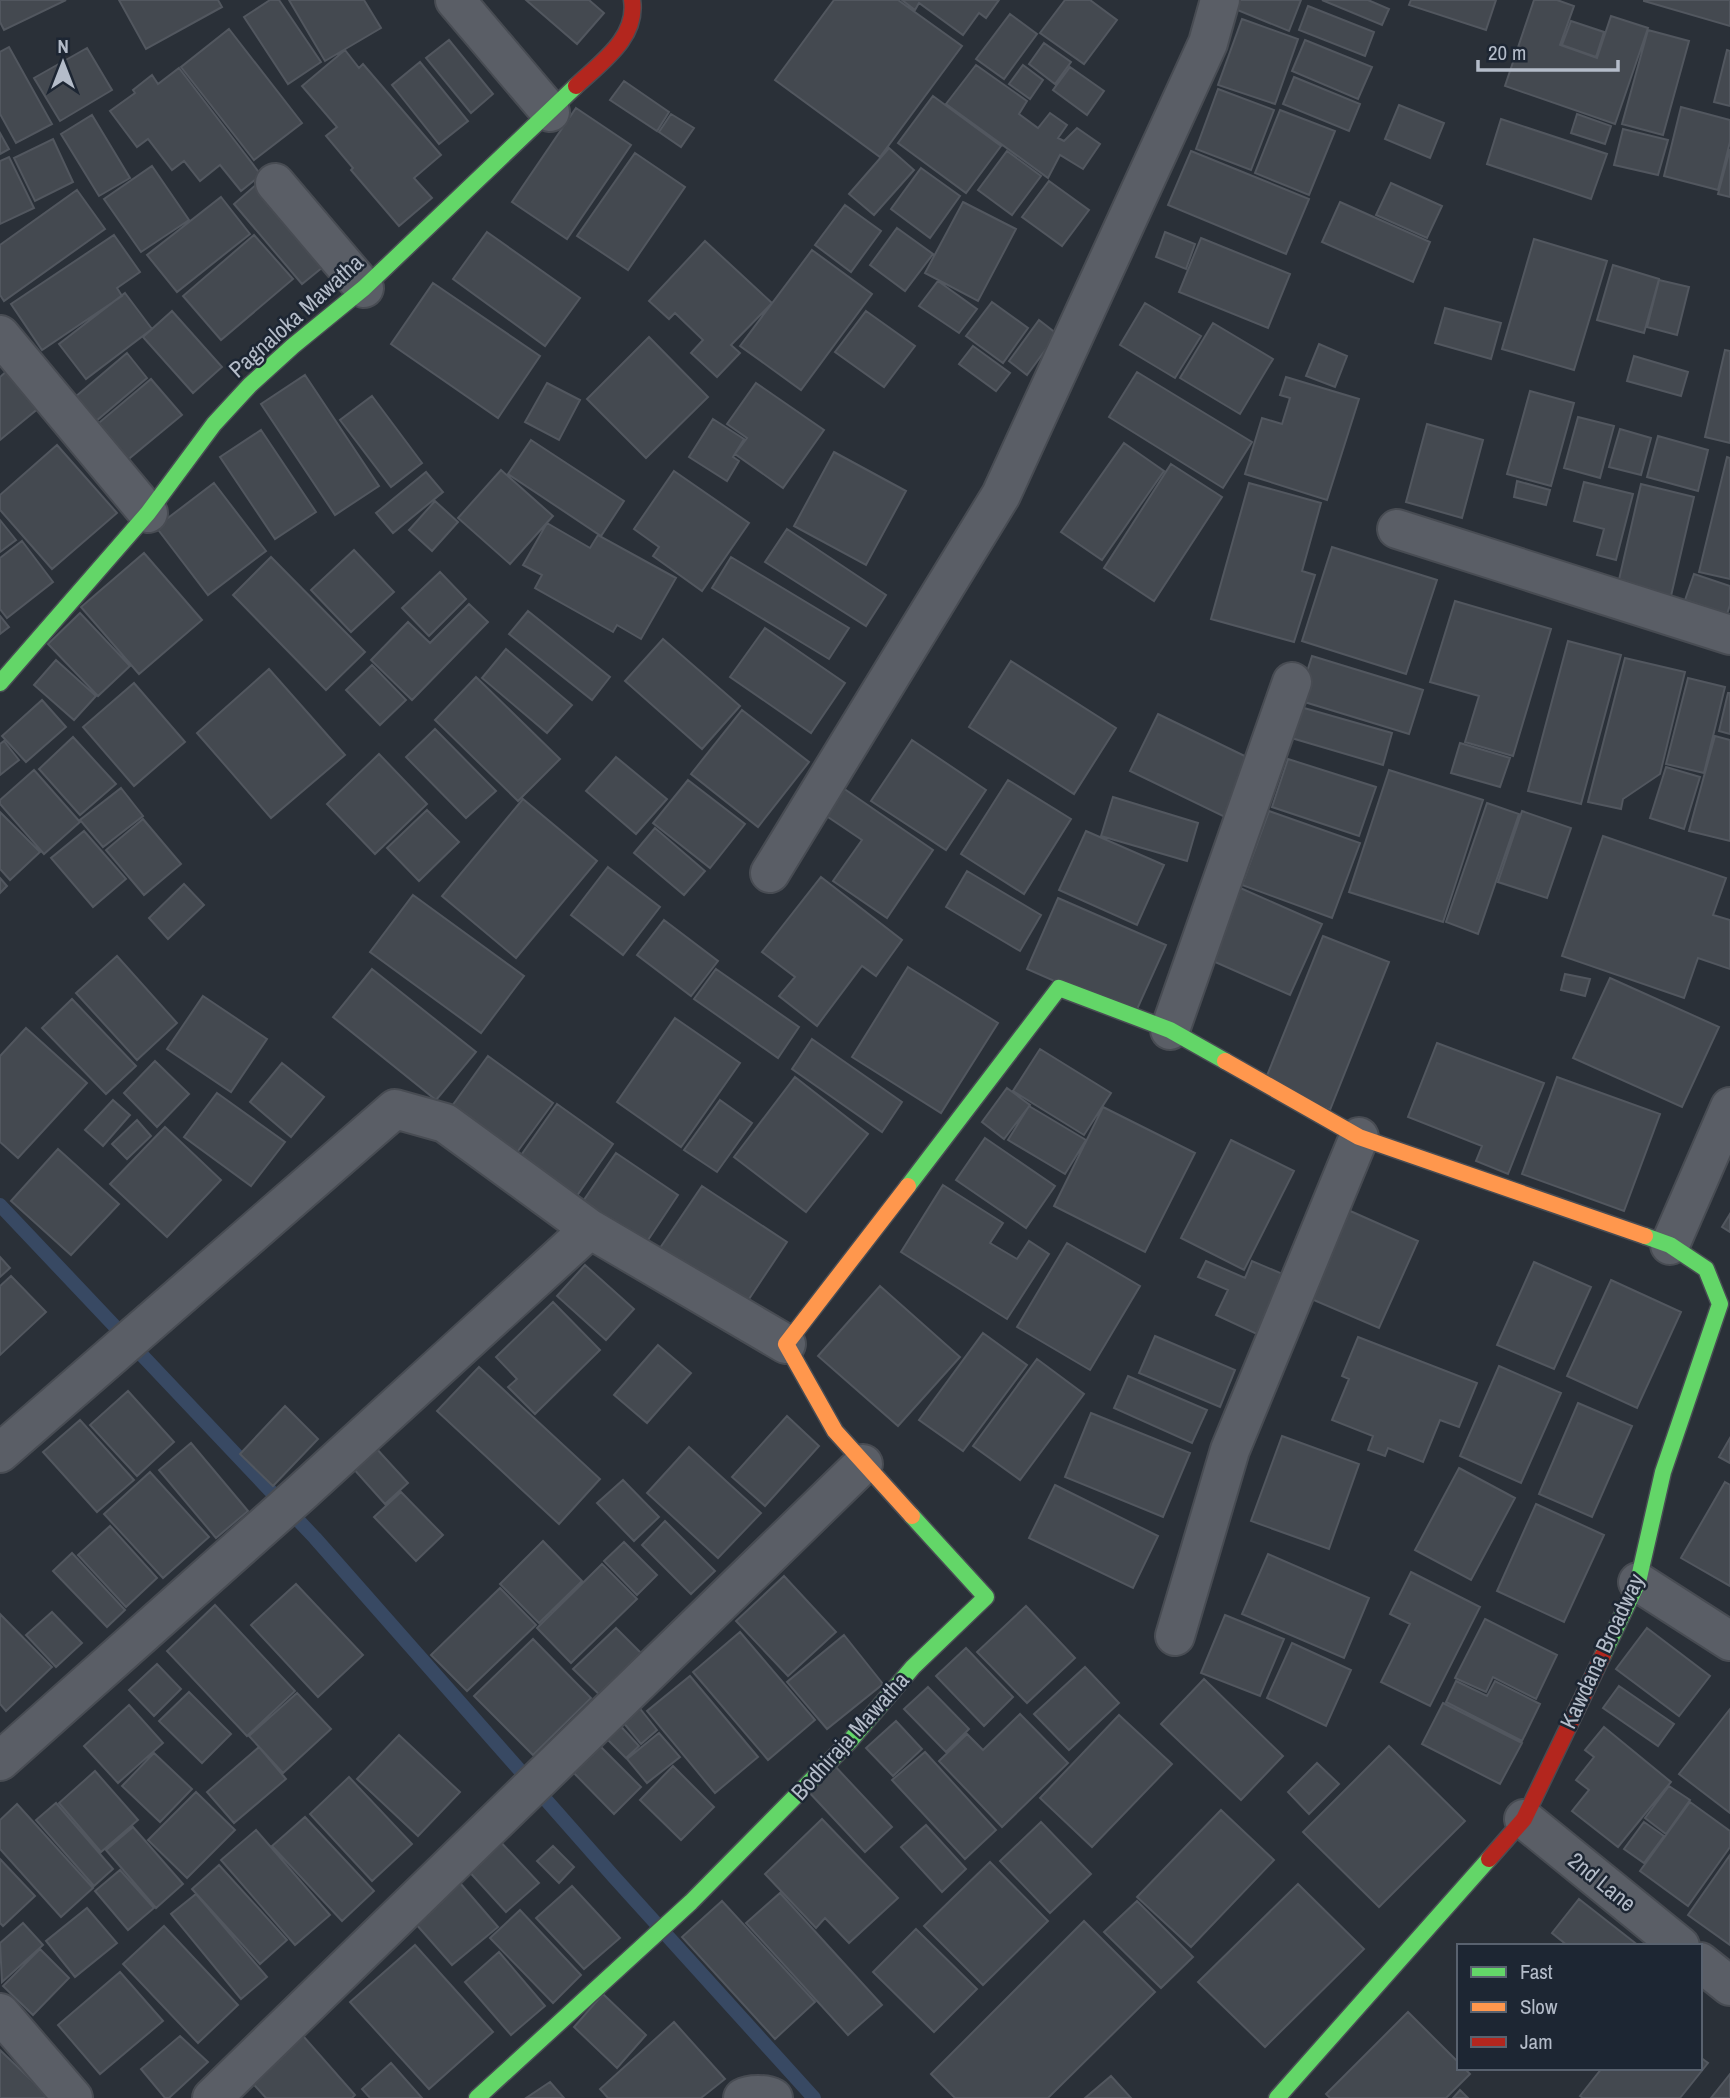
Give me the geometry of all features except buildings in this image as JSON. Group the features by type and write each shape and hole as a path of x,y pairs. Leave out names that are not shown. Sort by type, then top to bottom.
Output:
{"street":[{"path":"455,0 550,112"},
{"name":"Pagnaloka Mawatha","path":"0,683 148,513 214,424 250,385 364,288 621,44 630,29 634,8 632,0"},
{"path":"770,873 1001,495 1208,43 1220,0"},
{"path":"275,183 364,288"},
{"path":"0,335 148,513"},
{"path":"1397,529 1730,635"},
{"path":"1170,1030 1292,682"},
{"name":"Kawdana Broadway","path":"786,1344 1059,988 1170,1030 1359,1137 1670,1245 1706,1269 1725,1307 1663,1472 1637,1582 1524,1819 1277,2098"},
{"path":"1670,1245 1730,1107"},
{"path":"0,1453 395,1109 445,1123 590,1229 786,1344"},
{"path":"1175,1636 1230,1450 1359,1137"},
{"path":"0,1761 302,1493 590,1229"},
{"name":"Bodhiraja Mawatha","path":"477,2098 691,1902 849,1742 912,1667 986,1597 835,1431 786,1344"},
{"path":"220,2095 863,1464"},
{"path":"1637,1582 1730,1641"},
{"name":"2nd Lane","path":"1524,1819 1678,1944"},
{"path":"1702,1964 1730,1986"},
{"path":"0,2013 73,2098"},
{"path":"743,2098 773,2098"}],"waterway":[{"path":"0,1205 315,1538 614,1877 814,2098"}],"traffic: fast":[{"path":"0,683 148,513 214,424 250,385 364,288 576,86"},
{"path":"908,1186 1059,988 1170,1030 1225,1061"},
{"path":"1603,1655 1638,1582 1663,1472 1720,1304 1706,1269 1670,1245 1645,1236"},
{"path":"477,2098 691,1902 849,1742 913,1667 986,1597 912,1516"},
{"path":"1277,2098 1489,1859"}],"traffic: slow":[{"path":"1225,1061 1359,1137 1645,1236"},
{"path":"908,1186 786,1344 835,1431 912,1516"}],"traffic: jam":[{"path":"576,86 606,59 623,38 632,14 632,0"},
{"path":"1489,1859 1524,1819 1603,1655"}]}
